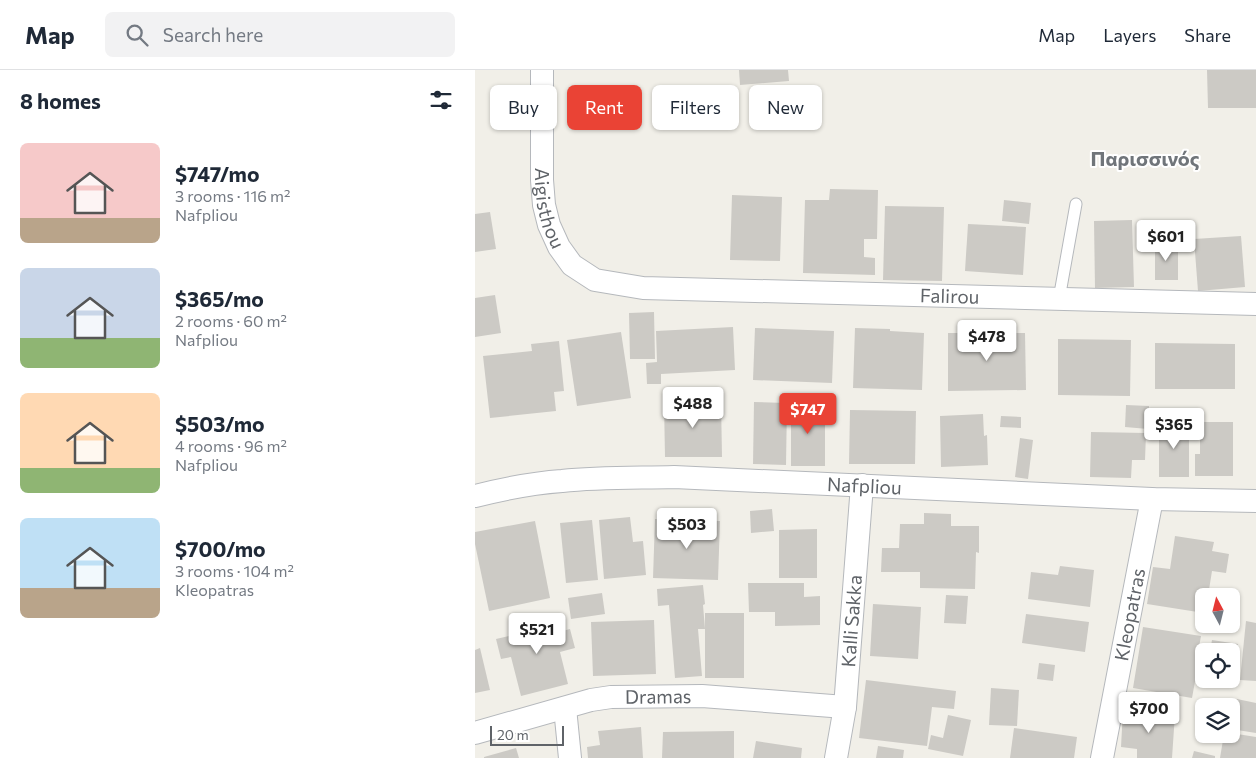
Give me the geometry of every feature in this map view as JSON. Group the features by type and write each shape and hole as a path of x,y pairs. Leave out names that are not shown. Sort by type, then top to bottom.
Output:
{"street":[{"name":"Aigisthou","path":"542,70 542,188 549,225 559,247 572,265 595,280 643,288"},
{"name":"Falirou","path":"643,288 1256,304"},
{"name":"Nafpliou","path":"475,496 503,489 561,481 609,478 674,478 1151,499 1256,501"},
{"name":"Kalli Sakka","path":"836,758 845,707 862,485"},
{"name":"Kleopatras","path":"1102,758 1151,499"},
{"name":"Dramas","path":"475,733 611,696 703,696 845,707"},
{"path":"565,708 570,758"}],"lane":[{"path":"1059,299 1076,204"}],"building":[{"path":"739,70 788,70 789,81 740,85"},
{"path":"1207,70 1256,70 1256,108 1208,108"},
{"path":"830,189 878,190 877,239 864,239 864,257 875,258 875,275 803,273 805,200 829,200"},
{"path":"732,195 782,197 780,261 730,260"},
{"path":"1004,200 1031,203 1029,224 1002,221"},
{"path":"885,206 944,207 942,281 883,280"},
{"path":"490,212 496,249 475,252 475,214"},
{"path":"1132,220 1134,287 1095,288 1094,221"},
{"path":"968,224 1026,227 1023,275 965,271"},
{"path":"1241,236 1245,287 1198,291 1194,239"},
{"path":"1155,244 1178,244 1178,280 1155,280"},
{"path":"495,295 501,333 475,337 475,298"},
{"path":"654,312 655,359 630,359 629,313"},
{"path":"733,327 735,370 661,374 661,384 647,384 646,363 657,362 656,331"},
{"path":"755,328 834,331 832,383 753,380"},
{"path":"855,328 890,329 890,331 924,333 922,390 853,388"},
{"path":"621,332 631,398 577,406 567,340"},
{"path":"948,333 1025,333 1026,390 948,391"},
{"path":"1058,339 1131,340 1130,396 1058,395"},
{"path":"559,341 564,391 554,392 556,411 490,418 483,356 532,351 531,344"},
{"path":"1155,343 1235,344 1235,389 1155,389"},
{"path":"721,401 722,457 665,457 664,403"},
{"path":"754,402 787,403 786,465 753,464"},
{"path":"791,404 825,404 825,466 791,466"},
{"path":"1126,405 1149,406 1148,429 1125,427"},
{"path":"850,410 916,411 915,464 849,464"},
{"path":"983,414 984,436 987,435 988,465 941,467 940,416"},
{"path":"1001,416 1021,417 1021,428 1000,427"},
{"path":"1159,422 1189,422 1189,477 1159,477"},
{"path":"1200,422 1233,422 1233,476 1195,476 1195,454 1200,454"},
{"path":"1091,432 1146,433 1145,460 1132,460 1131,478 1090,477"},
{"path":"1020,438 1033,440 1028,479 1015,477"},
{"path":"772,509 774,531 751,533 750,511"},
{"path":"924,513 951,514 951,526 979,526 979,553 976,552 975,589 920,588 920,572 881,572 882,548 899,548 900,524 924,524"},
{"path":"630,517 633,542 643,541 646,575 604,579 599,520"},
{"path":"655,519 720,521 718,580 653,578"},
{"path":"592,520 598,580 566,583 560,523"},
{"path":"535,521 550,598 489,611 475,544 475,532"},
{"path":"817,529 817,578 779,578 779,530"},
{"path":"1175,536 1214,542 1212,551 1229,554 1226,573 1212,571 1209,588 1195,588 1195,612 1147,604 1153,567 1170,569"},
{"path":"1060,566 1094,570 1090,607 1028,599 1031,572 1058,575"},
{"path":"748,583 804,583 804,597 820,596 820,625 775,626 775,612 749,612"},
{"path":"703,585 705,629 698,629 702,676 675,678 669,605 658,606 657,589"},
{"path":"602,593 605,614 571,619 568,598"},
{"path":"946,595 968,596 966,624 944,623"},
{"path":"873,604 921,607 918,659 870,656"},
{"path":"705,613 744,613 744,678 705,678"},
{"path":"1026,614 1089,622 1085,652 1022,643"},
{"path":"552,617 555,633 570,629 575,648 560,652 568,684 521,696 511,657 501,659 496,639 518,634 516,626"},
{"path":"654,620 656,674 593,676 591,622"},
{"path":"1246,621 1256,623 1256,681 1240,680"},
{"path":"1143,627 1201,636 1200,643 1195,643 1195,682 1192,698 1133,688"},
{"path":"1212,640 1232,643 1211,643"},
{"path":"480,648 490,690 475,693 475,650"},
{"path":"1039,663 1055,665 1053,681 1037,679"},
{"path":"866,680 956,691 954,709 932,707 927,746 859,738"},
{"path":"991,688 1019,690 1017,726 989,725"},
{"path":"1240,700 1256,703 1256,733 1240,730"},
{"path":"1123,710 1175,714 1172,758 1137,758 1137,749 1121,747"},
{"path":"948,715 971,720 963,756 928,749 931,735 943,738"},
{"path":"641,727 643,758 588,758 587,747 600,745 598,731"},
{"path":"1014,728 1077,737 1074,758 1010,758"},
{"path":"734,731 734,758 662,758 663,732"},
{"path":"1240,734 1256,737 1256,758 1220,758 1222,743 1240,743"},
{"path":"756,741 802,748 801,758 753,758"},
{"path":"878,746 904,750 903,758 876,758"},
{"path":"516,748 519,758 484,758 484,757"},
{"path":"1194,751 1215,756 1215,758 1192,758"}],"district":[{"name":"Παρισσινός","path":"1145,159"}]}
